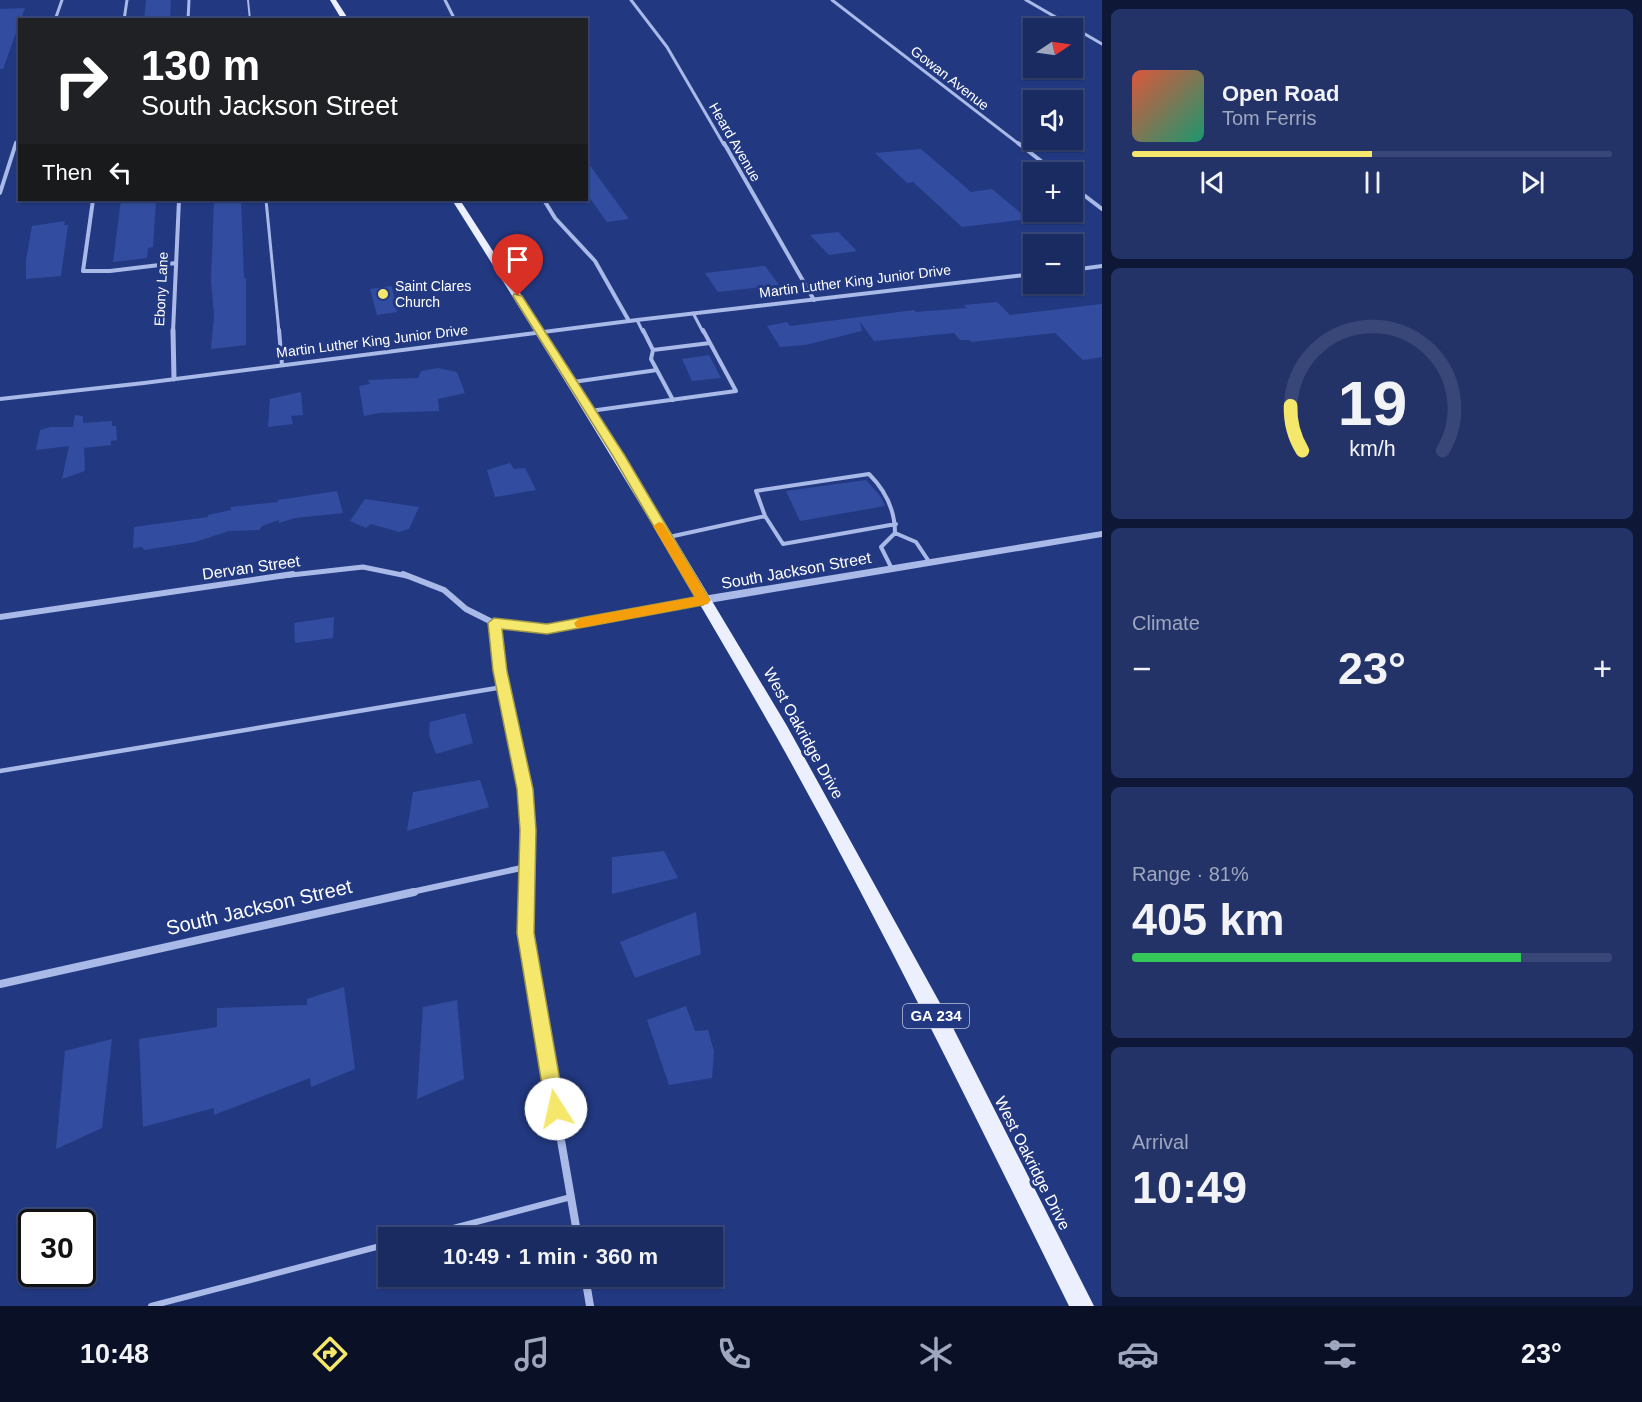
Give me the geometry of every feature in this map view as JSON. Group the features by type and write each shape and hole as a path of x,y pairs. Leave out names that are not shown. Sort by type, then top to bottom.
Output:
{"main road":[{"path":"333,0 345,18"},
{"name":"West Oakridge Drive","path":"457,201 590,411 781,731 939,1021 1082,1306"}],"street":[{"path":"56,18 62,0"},
{"path":"124,18 127,0"},
{"path":"188,18 189,0"},
{"path":"445,0 453,18"},
{"name":"Heard Avenue","path":"631,0 667,46 814,300"},
{"name":"Gowan Avenue","path":"832,0 1042,162"},
{"path":"1026,0 1102,44"},
{"path":"0,193 18,138"},
{"path":"1083,194 1102,209"},
{"path":"93,201 83,270 110,271 176,263"},
{"name":"Ebony Lane","path":"174,380 173,309 179,201"},
{"path":"545,201 555,218 595,261 633,321"},
{"path":"1083,269 1102,266"},
{"name":"Martin Luther King Junior Drive","path":"0,399 174,380 633,321 1023,275"},
{"name":"South Jackson Street","path":"494,623 547,629 703,600 1102,534"},
{"name":"Dervan Street","path":"0,616 309,572 363,567 399,573 444,590 466,609 494,623"},
{"path":"494,623 503,687 525,789 528,830 525,933 576,1227"},
{"name":"South Jackson Street","path":"0,984 526,867"},
{"path":"587,1287 590,1306"}],"lane":[{"path":"248,0 250,18"},
{"path":"266,201 282,365"},
{"path":"590,411 736,391 693,314"},
{"path":"633,321 652,350 651,359 673,400"},
{"path":"652,350 710,343"},
{"path":"572,382 657,370"},
{"path":"892,569 881,547 895,533 896,524 891,507 877,481 868,474 756,491 765,516 783,544 896,524"},
{"path":"666,537 765,516"},
{"path":"895,533 916,542 930,562"},
{"path":"0,771 503,687"},
{"path":"457,1227 571,1197"},
{"path":"151,1306 378,1247"}],"building":[{"path":"146,0 171,0 170,18 144,18"},
{"path":"25,8 21,18 18,18 18,27 3,69 0,69 0,9"},
{"path":"921,149 971,192 992,189 1023,215 1023,220 962,227 913,182 907,183 875,153"},
{"path":"588,163 629,219 607,222 588,196"},
{"path":"121,201 156,201 153,247 148,248 147,258 113,262"},
{"path":"214,201 241,201 244,278 246,278 246,345 211,349 214,315 211,281"},
{"path":"65,221 64,225 68,225 61,276 26,279 26,260 32,226"},
{"path":"838,232 857,251 829,255 810,235"},
{"path":"765,266 779,285 718,292 705,273"},
{"path":"392,286 397,312 377,315 370,289"},
{"path":"997,302 1010,315 1102,304 1102,357 1083,360 1055,333 971,342 960,340 954,333 874,341 860,322 862,331 805,345 780,347 767,326 787,322 790,326 914,310 916,312 967,308 964,305"},
{"path":"709,355 721,378 692,381 682,359"},
{"path":"438,368 457,372 465,393 438,399 439,411 379,413 364,416 359,386 370,384 368,380 418,378 421,371"},
{"path":"301,392 303,415 291,416 293,424 268,427 270,399"},
{"path":"75,415 83,416 83,423 112,421 112,426 116,426 117,440 111,441 111,445 84,448 85,471 62,479 69,446 36,450 40,430 51,427 73,427"},
{"path":"510,463 514,469 525,468 536,490 495,497 487,470"},
{"path":"866,480 881,497 885,506 800,521 786,491"},
{"path":"337,491 343,513 295,518 279,523 279,520 262,526 259,530 229,531 195,542 144,550 142,547 133,548 134,527 208,517 208,515 231,510 231,507 278,502 278,500"},
{"path":"365,499 419,507 409,529 399,532 371,524 366,528 350,521"},
{"path":"334,617 333,638 295,643 294,623"},
{"path":"465,713 473,743 436,754 429,735 430,722"},
{"path":"480,780 489,807 407,831 413,792"},
{"path":"664,851 678,878 612,894 612,857"},
{"path":"696,912 701,954 635,978 620,942"},
{"path":"344,987 355,1069 311,1087 310,1078 214,1115 214,1108 143,1127 139,1039 217,1027 217,1008 307,1005 307,999"},
{"path":"457,1000 464,1079 417,1099 423,1007"},
{"path":"686,1006 695,1031 708,1030 714,1051 712,1078 669,1085 647,1020"},
{"path":"112,1039 102,1128 56,1149 65,1051"}],"slow traffic":[{"path":"580,623 703,600 659,526"}],"place":[{"name":"Saint Clares Church","path":"383,294"}],"route":[{"path":"518,296 619,456 703,600 547,629 494,623 500,671 525,789 528,830 525,933 556,1109"}]}
